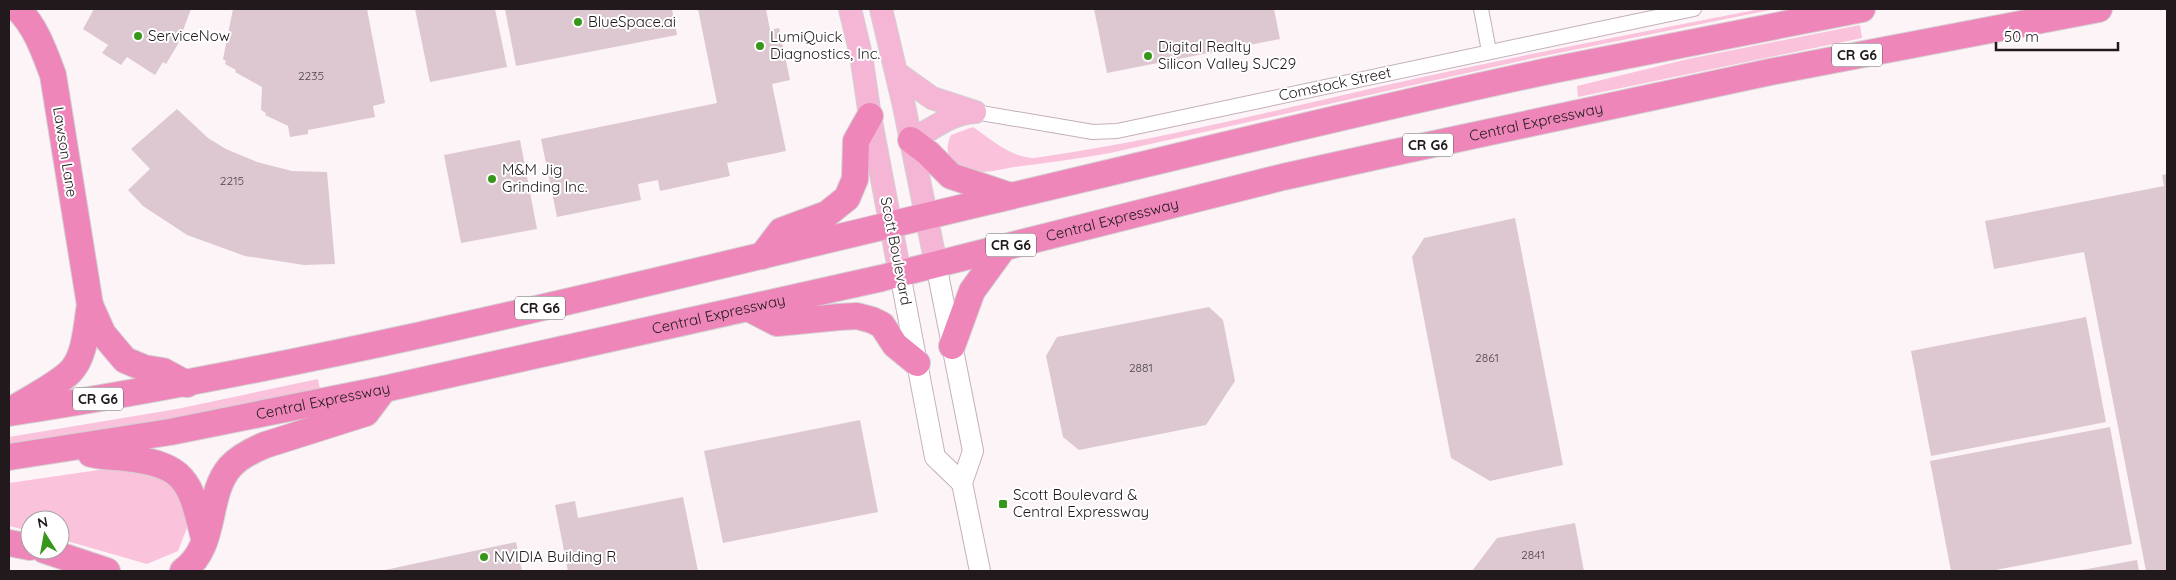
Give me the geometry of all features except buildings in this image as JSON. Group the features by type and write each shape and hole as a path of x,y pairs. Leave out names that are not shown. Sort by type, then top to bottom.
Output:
{"highway":[{"name":"Lawson Lane","path":"18,9 32,26 43,47 53,75 90,305"},
{"name":"CR G6","path":"9,412 187,384 466,325 892,226 1313,124 1551,71 1862,9"},
{"name":"Central Expressway","path":"9,457 71,449 170,432 384,389 900,274 1283,177 1502,128 1770,72 2099,9"},
{"path":"762,256 781,231 827,214 847,198 854,179 856,141 870,116"},
{"path":"911,140 928,153 951,176 1011,196"},
{"path":"952,346 972,291 1004,248"},
{"path":"90,305 104,334 125,360 144,368 163,371 187,384"},
{"path":"9,412 70,372 79,357 85,337 90,305"},
{"path":"748,308 777,323 857,316 872,320 882,325 895,346 917,363"},
{"path":"183,571 191,566 205,542 217,494 230,468 251,451 265,445 366,413 384,389"},
{"path":"71,449 101,457 158,463 171,468 190,490 205,542"},
{"path":"70,559 107,571"}],"main road":[{"name":"Scott Boulevard","path":"850,9 861,55 870,116 935,457 962,483"},
{"path":"881,9 897,73 927,217 973,452 962,483 980,571"},
{"path":"897,73 932,98 974,112"},
{"path":"911,140 946,119 964,112 974,112"}],"street":[{"path":"1481,9 1488,51"},
{"name":"Comstock Street","path":"974,112 1094,132 1117,131 1488,51 1694,9"}],"shaded area":[{"path":"1760,9 1775,9 1534,58 1110,153 980,172 958,166 953,162 948,150 951,135 973,127 1002,147 1025,157 1034,158 1121,144 1473,66"},
{"path":"1860,25 1862,38 1578,97 1577,86 1688,59"},
{"path":"318,379 320,390 271,402 9,448 9,437 177,409"},
{"path":"126,466 159,471 178,489 190,520 178,551 147,564 70,542 70,510 20,510 20,529 9,526 9,483"}],"place":[{"name":"BlueSpace.ai","path":"578,22"},
{"name":"ServiceNow","path":"138,36"},
{"name":"LumiQuick Diagnostics, Inc.","path":"760,46"},
{"name":"Digital Realty Silicon Valley SJC29","path":"1148,56"},
{"name":"M&M Jig Grinding Inc.","path":"492,179"},
{"name":"Scott Boulevard & Central Expressway","path":"1003,504"},
{"name":"NVIDIA Building R","path":"484,557"}]}
